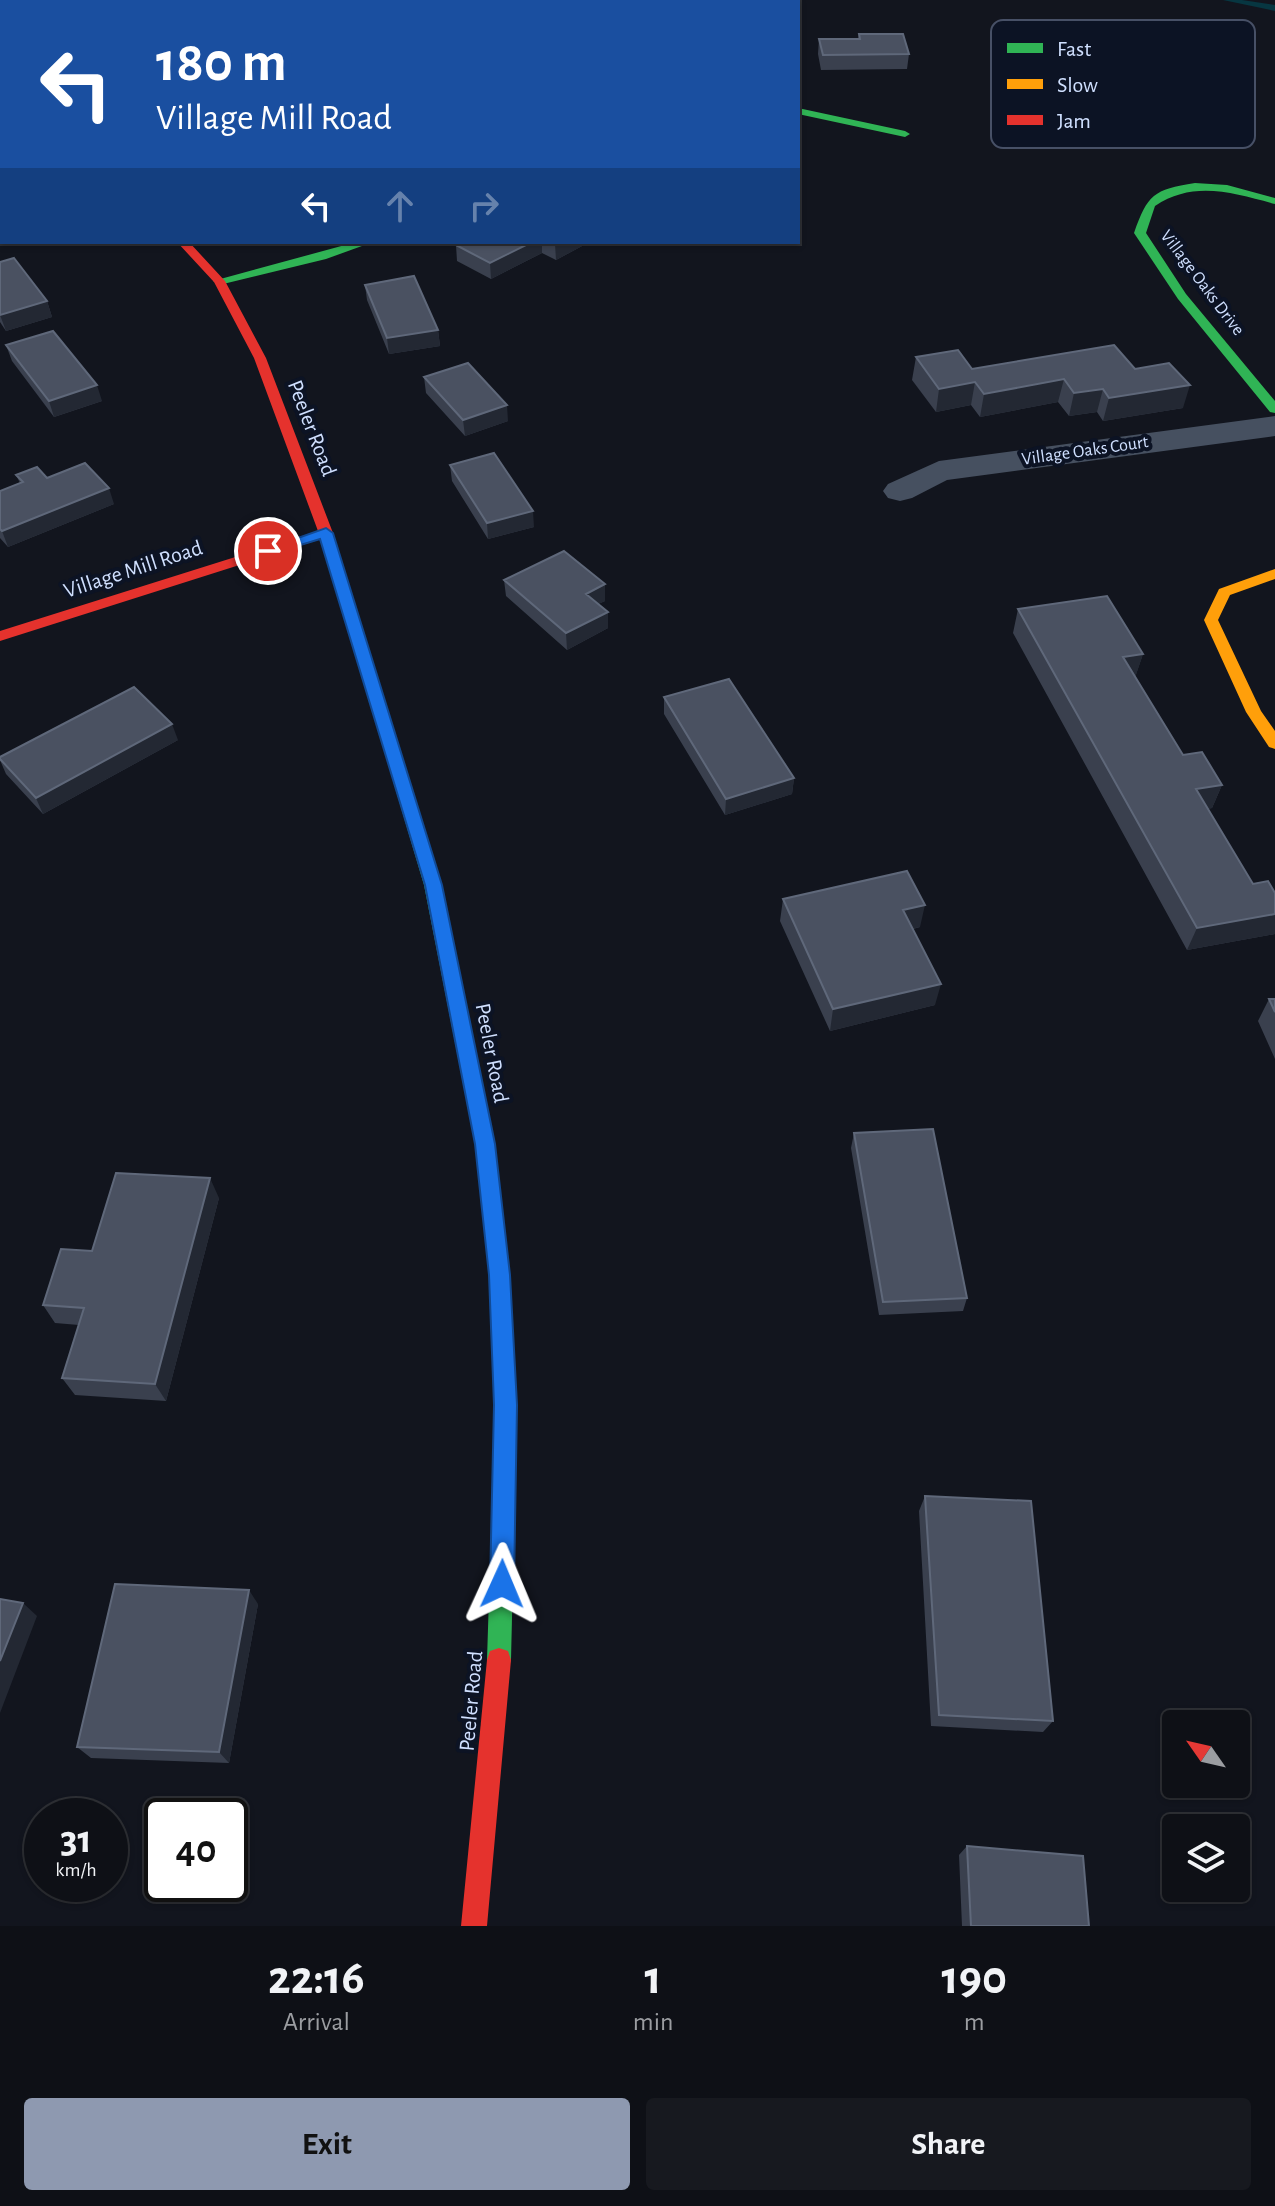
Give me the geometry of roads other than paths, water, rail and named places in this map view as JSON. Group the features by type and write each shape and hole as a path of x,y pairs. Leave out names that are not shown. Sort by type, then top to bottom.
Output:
{"street":[{"path":"800,111 905,134"},
{"name":"Village Oaks Drive","path":"1275,201 1223,186 1170,189 1148,205 1140,233 1182,296 1275,409"},
{"name":"Peeler Road","path":"185,244 219,281 260,358 326,533 433,885 489,1173 499,1275 506,1405 500,1646 474,1926"},
{"path":"219,281 322,257 361,244"},
{"name":"Village Oaks Court","path":"900,491 939,471 1275,426"},
{"name":"Village Mill Road","path":"0,636 326,533"},
{"path":"1275,574 1224,592 1211,620 1254,712 1275,743"}],"waterway":[{"path":"1227,0 1275,8"}]}
